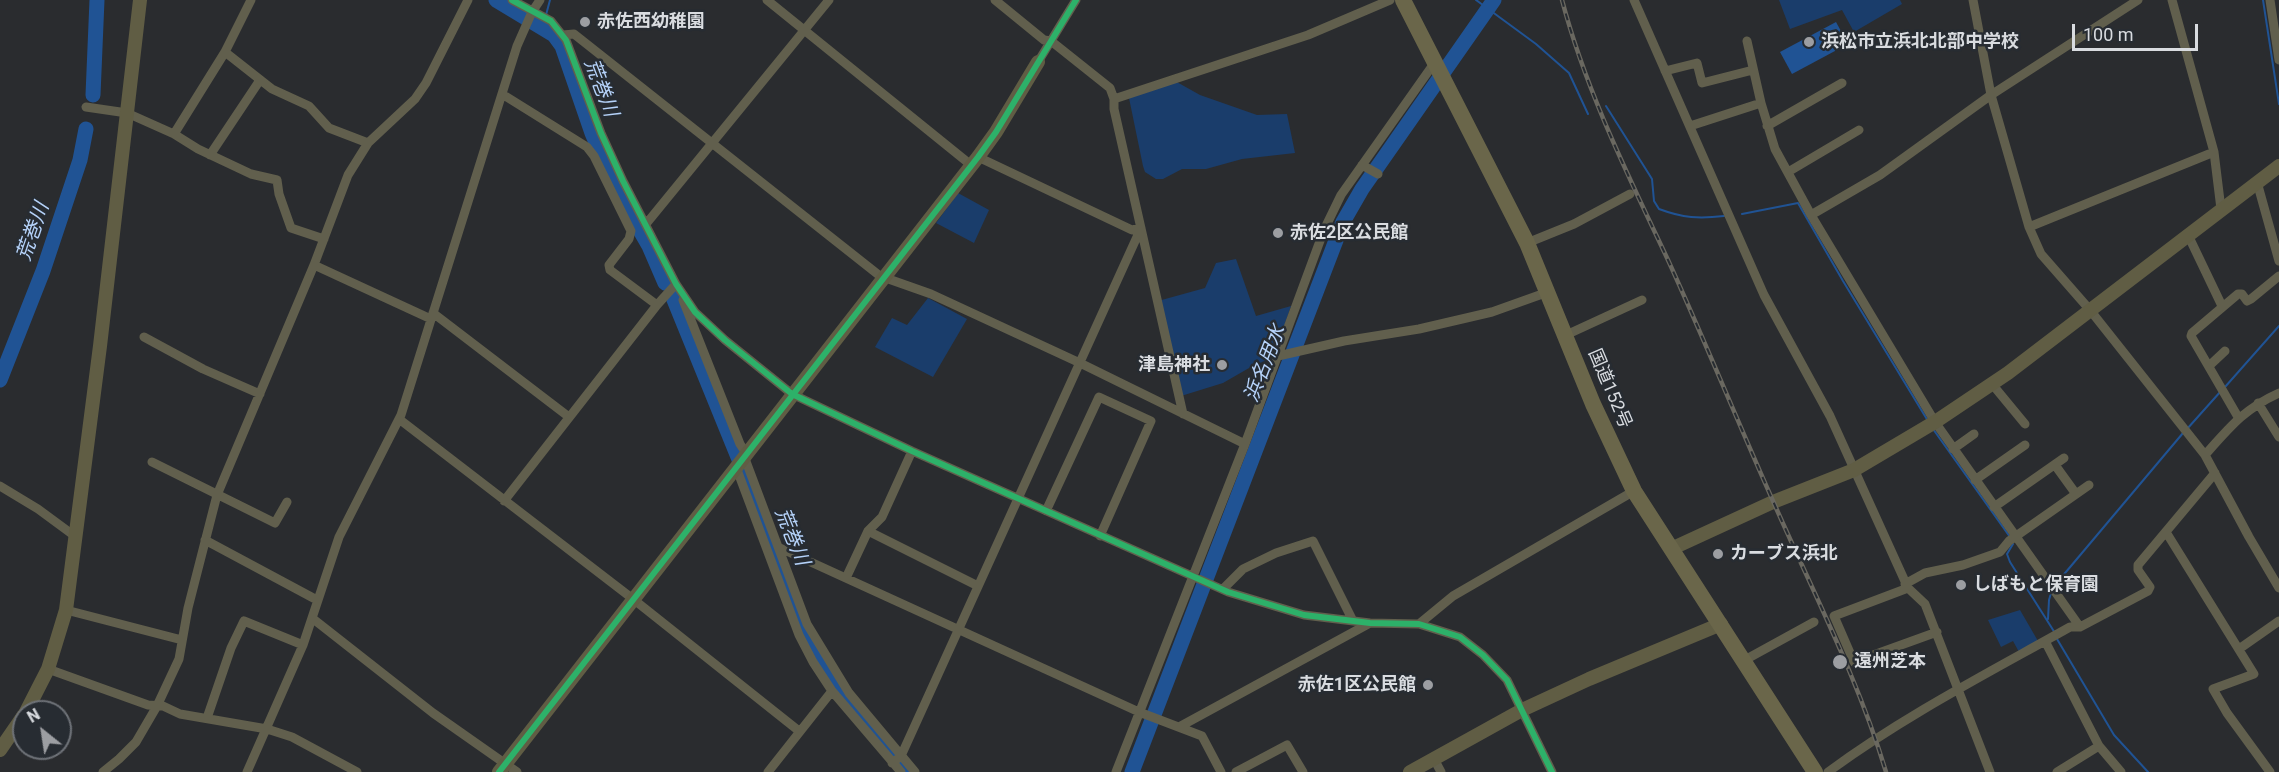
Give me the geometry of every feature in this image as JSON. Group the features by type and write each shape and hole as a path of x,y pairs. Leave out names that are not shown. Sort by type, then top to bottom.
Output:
{"highway":[{"name":"国道152号","path":"1403,0 1527,243 1593,404 1634,491 1673,548 1815,772"}],"street":[{"path":"32,700 48,669 66,610 140,0"},
{"path":"174,134 225,52 251,0"},
{"path":"103,772 136,742 157,706 179,659 217,495 314,265 348,175 368,143 415,99 426,83 468,0"},
{"path":"512,0 551,21 563,35 601,134 638,211 679,288 695,312 792,394 1100,536 1223,589 1304,615 1370,623 1419,624 1460,637 1484,655 1506,680 1552,772"},
{"path":"247,772 303,645 339,537 399,419 517,46 540,0"},
{"path":"767,0 974,161 1132,230 1141,228"},
{"path":"646,224 828,0"},
{"path":"995,0 1044,40 1051,41 1110,88 1183,414"},
{"path":"502,768 996,132 1076,0"},
{"path":"1114,99 1308,35 1390,0"},
{"path":"1634,0 1764,295 1830,416 1906,586 1924,604 1990,772"},
{"path":"1973,0 1990,95 2029,227 2041,254 2090,310 2205,455 2279,588"},
{"path":"1811,215 1880,174 1990,95 2138,0"},
{"path":"2172,0 2214,152 2221,209"},
{"path":"2270,0 2279,54"},
{"path":"563,35 574,34 880,276 931,294 1080,363 1245,444"},
{"path":"1747,41 1761,103 1775,150 1811,215 1931,424 1953,449 2013,538 2057,593 2080,627"},
{"path":"225,52 272,89 309,106 329,128 368,143"},
{"path":"1665,71 1697,63 1702,83 1753,70"},
{"path":"1116,772 1142,712 1281,355 1324,230 1341,195 1364,167 1436,65"},
{"path":"210,155 261,80"},
{"path":"1767,126 1842,83"},
{"path":"502,94 581,142 594,156 631,231 629,239 611,261 610,270 657,305"},
{"path":"1690,126 1761,103"},
{"path":"86,107 127,114 174,134 210,155 251,174 277,180 279,194 291,228 324,239"},
{"path":"1788,172 1859,130"},
{"path":"2029,227 2214,152"},
{"path":"1673,548 1766,505 1854,470 1931,424 1992,384 2279,166"},
{"path":"1364,167 1378,174"},
{"path":"2257,182 2279,261"},
{"path":"1527,243 1574,224 1629,194"},
{"path":"896,760 959,630 1141,228"},
{"path":"2188,235 2223,306"},
{"path":"314,265 432,316 569,417"},
{"path":"2238,417 2191,336 2238,294 2242,294 2247,301 2279,276"},
{"path":"504,501 657,305 679,288"},
{"path":"679,288 740,444 742,460 799,635 832,691 896,760 915,772"},
{"path":"1281,355 1492,312 1548,292"},
{"path":"1566,335 1642,300"},
{"path":"144,337 203,369 260,394"},
{"path":"2209,366 2225,351"},
{"path":"1992,384 2025,424"},
{"path":"2205,455 2238,417 2258,403 2279,393"},
{"path":"1046,511 1099,397 1151,421 1100,536"},
{"path":"2258,403 2279,437"},
{"path":"399,419 633,599 799,731"},
{"path":"1953,449 1974,435"},
{"path":"1975,480 2025,445"},
{"path":"846,578 868,531 882,517 912,450"},
{"path":"1994,507 2064,458"},
{"path":"742,460 780,548 807,624 832,668 896,760 901,772"},
{"path":"152,462 275,523 287,502"},
{"path":"2055,465 2076,494"},
{"path":"1828,772 1890,729 1957,690 2070,627 2080,627 2149,589 2137,567 2215,473"},
{"path":"1936,633 1854,662 1834,616 1906,586 1925,573 1956,567 2000,552 2013,538 2089,485"},
{"path":"0,486 38,509 76,537"},
{"path":"1419,624 1460,591 1634,491"},
{"path":"868,531 978,586"},
{"path":"2166,532 2254,674 2213,689 2227,713 2270,772"},
{"path":"205,540 317,600"},
{"path":"1223,589 1243,569 1276,553 1313,541 1353,621"},
{"path":"780,548 1142,712 1202,736 1221,772"},
{"path":"66,610 182,640"},
{"path":"312,618 502,768 517,772"},
{"path":"207,718 231,648 244,621 303,645"},
{"path":"2239,649 2279,621"},
{"path":"1743,660 1814,622"},
{"path":"1179,727 1370,623"},
{"path":"1410,772 1522,710 1589,679 1721,624"},
{"path":"2047,640 2099,746 2121,772"},
{"path":"48,669 157,706 163,706 180,714 267,729 292,737 357,772"},
{"path":"768,772 832,691"},
{"path":"0,750 12,732"},
{"path":"1236,772 1287,745 1303,772"},
{"path":"2057,772 2099,746"},
{"path":"1434,759 1441,772"}],"shaded area":[{"path":"1779,0 1900,0 1902,4 1854,32 1842,10 1790,29"},
{"path":"1836,22 1848,44 1792,74 1780,52"},
{"path":"1175,81 1200,95 1257,115 1287,114 1295,153 1242,159 1206,169 1182,169 1163,179 1156,179 1145,172 1143,166 1129,98"},
{"path":"958,193 989,210 974,243 936,223"},
{"path":"1236,259 1256,316 1291,306 1273,359 1256,364 1223,383 1181,396 1158,301 1205,288 1216,263"},
{"path":"928,298 967,319 933,377 875,347 892,318 907,325"},
{"path":"2020,610 2038,641 2019,652 2013,641 2001,647 1988,620"}],"waterway":[{"name":"荒巻川","path":"93,95 97,0"},
{"name":"荒巻川","path":"496,0 554,35 562,46 592,133 615,187 649,246 665,283"},
{"path":"546,15 550,0"},
{"path":"1476,0 1536,44 1569,73 1588,114"},
{"name":"浜名用水","path":"1132,772 1343,222 1362,189 1494,0"},
{"path":"2263,0 2279,104"},
{"name":"荒巻川","path":"542,27 544,20"},
{"path":"1606,106 1652,179 1654,201 1659,209 1691,217 1724,216"},
{"name":"荒巻川","path":"0,380 43,271 80,160 86,129"},
{"path":"1742,214 1798,203 1928,421"},
{"name":"荒巻川","path":"672,295 814,651 848,699 908,772"},
{"path":"2225,387 2279,326"},
{"path":"2187,429 2221,391"},
{"path":"1933,429 2010,537"},
{"path":"2055,585 2183,433"},
{"path":"2013,544 2007,554 2010,562 2055,633"},
{"path":"2048,619 2051,593"},
{"path":"2057,639 2114,735 2148,772"}],"railway":[{"path":"1562,0 1583,67 1609,132 1834,635 1875,737 1886,772"}],"cycle path":[{"path":"512,0 551,21 566,40 601,133 623,181 676,284 695,312 725,340 792,394 912,451 1228,592 1304,615 1370,623 1419,624 1460,637 1483,655 1507,680 1552,772"},
{"path":"499,772 978,157 996,132 1076,0"}],"place":[{"name":"赤佐西幼稚園","path":"585,22"},
{"name":"浜松市立浜北北部中学校","path":"1809,42"},
{"name":"赤佐2区公民館","path":"1278,233"},
{"name":"津島神社","path":"1222,365"},
{"name":"カーブス浜北","path":"1718,554"},
{"name":"しばもと保育園","path":"1961,585"},
{"name":"遠州芝本","path":"1840,662"},
{"name":"赤佐1区公民館","path":"1428,685"}]}
